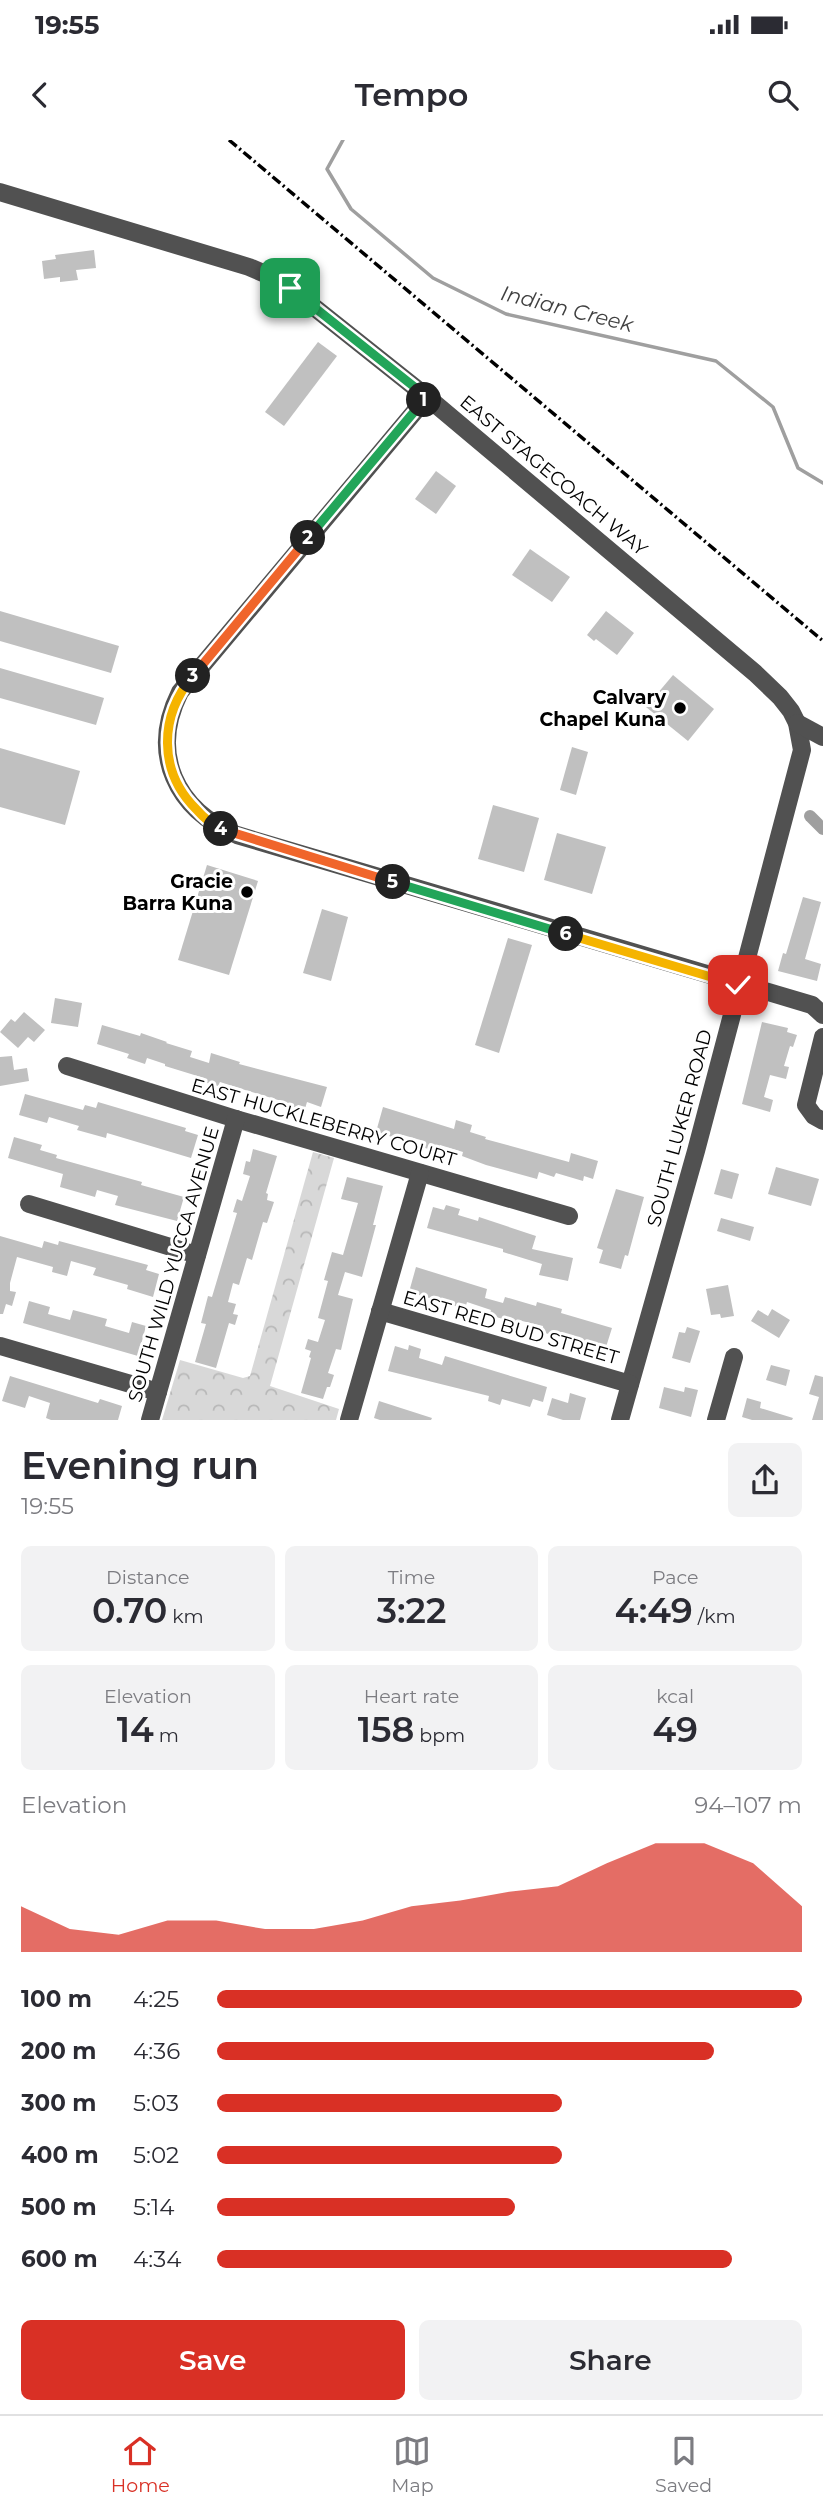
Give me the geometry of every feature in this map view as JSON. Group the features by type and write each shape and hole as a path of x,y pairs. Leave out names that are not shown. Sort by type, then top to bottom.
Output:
{"street":[{"name":"EAST STAGECOACH WAY","path":"0,191 270,276 290,288 427,397 744,663 780,697 797,723 823,737"},
{"path":"427,397 180,692 169,720 167,734 169,764 181,791 215,826 237,835 812,1005 823,1015"},
{"name":"SOUTH LUKER ROAD","path":"620,1420 696,1151 802,750 797,723"},
{"path":"816,1116 806,1098 823,1037"},
{"name":"EAST HUCKLEBERRY COURT","path":"67,1066 236,1119 569,1216"},
{"name":"SOUTH WILD YUCCA AVENUE","path":"150,1420 236,1119"},
{"path":"349,1420 420,1173"},
{"path":"29,1204 197,1255"},
{"name":"EAST RED BUD STREET","path":"380,1311 630,1384"},
{"path":"0,1346 158,1392"},
{"path":"716,1420 734,1357"}],"green space":[{"path":"313,1152 334,1158 270,1386 339,1409 336,1420 162,1420 180,1360 243,1378 250,1376"}],"building":[{"path":"94,250 96,268 76,270 78,280 60,282 60,277 44,279 42,261 56,259 55,255"},
{"path":"318,342 337,356 284,426 265,412"},
{"path":"436,471 456,486 436,514 415,499"},
{"path":"530,549 570,577 552,602 512,575"},
{"path":"0,611 119,646 111,673 0,641"},
{"path":"606,611 634,633 617,655 587,635"},
{"path":"0,668 104,698 96,725 0,698"},
{"name":"Calvary Chapel Kuna","path":"673,675 714,709 688,741 646,707"},
{"path":"572,747 588,752 576,795 560,790"},
{"path":"0,748 80,771 65,825 0,807"},
{"path":"493,805 539,818 524,872 478,859"},
{"path":"557,833 606,847 592,894 544,880"},
{"path":"207,865 258,881 229,975 178,960"},
{"path":"803,897 821,902 805,959 821,964 817,981 778,971 783,953 786,954"},
{"path":"322,909 348,917 331,981 303,973"},
{"path":"508,938 532,945 499,1053 475,1045"},
{"path":"55,998 82,1003 78,1027 51,1023"},
{"path":"24,1012 45,1030 34,1042 28,1037 18,1048 0,1032 11,1019 15,1022"},
{"path":"762,1022 788,1028 787,1032 797,1035 793,1047 790,1046 784,1066 789,1067 786,1079 770,1075 764,1097 773,1100 770,1112 742,1104"},
{"path":"102,1025 140,1036 141,1033 167,1042 192,1051 190,1057 209,1063 211,1053 240,1062 239,1064 327,1087 321,1107 307,1102 304,1112 287,1107 288,1103 220,1082 218,1086 203,1082 204,1078 147,1058 145,1064 127,1058 129,1054 97,1044"},
{"path":"12,1056 14,1070 27,1068 29,1081 0,1086 0,1057"},
{"path":"25,1094 83,1110 85,1105 96,1108 98,1102 186,1128 185,1131 198,1135 191,1158 107,1133 106,1138 77,1130 79,1126 49,1117 47,1123 19,1115"},
{"path":"383,1107 454,1129 456,1120 472,1125 470,1132 486,1137 485,1139 569,1162 571,1153 598,1161 593,1179 584,1176 583,1181 556,1173 554,1177 539,1172 537,1179 486,1165 462,1156 463,1152 440,1145 438,1152 422,1147 424,1141 403,1135 402,1140 376,1132"},
{"path":"14,1137 42,1145 40,1150 57,1155 56,1158 142,1182 141,1185 184,1197 177,1221 115,1205 118,1196 97,1190 95,1197 60,1187 63,1174 8,1158"},
{"path":"253,1149 277,1156 266,1193 267,1200 274,1202 267,1223 263,1222 252,1260 247,1258 239,1285 233,1283 228,1302 236,1304 233,1314 238,1315 235,1325 229,1323 216,1368 195,1362 206,1324 201,1323 208,1296 212,1297 237,1213 233,1212 237,1199 242,1201 250,1176 243,1174"},
{"path":"776,1167 819,1179 811,1206 768,1194"},
{"path":"721,1169 739,1174 732,1199 714,1194"},
{"path":"347,1177 383,1186 362,1277 345,1272 338,1295 353,1299 341,1350 336,1349 328,1373 334,1375 323,1399 301,1393 311,1358 311,1351 305,1349 308,1339 318,1342 325,1320 318,1318 328,1281 324,1280 332,1252 343,1255 358,1203 341,1199"},
{"path":"616,1189 644,1197 628,1256 625,1255 621,1269 599,1263 603,1250 597,1248"},
{"path":"446,1205 460,1209 458,1215 478,1221 479,1217 536,1236 532,1249 573,1258 568,1281 539,1275 542,1264 503,1252 503,1249 427,1228 433,1207 444,1210"},
{"path":"721,1218 754,1227 750,1241 717,1231"},
{"path":"0,1236 42,1248 44,1241 58,1245 59,1241 148,1265 146,1270 159,1274 153,1297 127,1289 128,1285 93,1275 96,1268 71,1261 67,1276 52,1272 53,1267 17,1257 10,1283 10,1291 16,1292 12,1306 6,1304 3,1314 0,1314"},
{"path":"416,1267 487,1289 485,1298 503,1303 505,1297 536,1306 537,1302 562,1309 561,1313 612,1328 606,1347 594,1343 593,1348 542,1332 543,1326 522,1321 521,1324 489,1315 491,1310 467,1302 465,1309 409,1292"},
{"path":"728,1285 734,1316 721,1318 720,1314 711,1315 706,1289"},
{"path":"29,1301 50,1307 48,1314 70,1320 73,1310 107,1319 105,1326 129,1333 132,1322 146,1326 138,1356 23,1323"},
{"path":"772,1309 790,1320 779,1338 751,1321 758,1310 768,1316"},
{"path":"687,1327 700,1331 690,1363 672,1358 679,1332 685,1333"},
{"path":"409,1345 421,1349 419,1358 442,1365 445,1356 547,1387 543,1402 533,1399 530,1407 502,1399 500,1405 488,1401 489,1396 388,1371 395,1346 408,1350"},
{"path":"771,1365 790,1370 786,1386 766,1380"},
{"path":"815,1375 823,1377 823,1420 812,1420 819,1397 809,1394"},
{"path":"10,1376 98,1403 100,1399 122,1406 118,1420 51,1420 46,1418 50,1403 29,1396 25,1408 2,1401"},
{"path":"664,1387 684,1392 685,1387 698,1390 691,1417 659,1408"},
{"path":"570,1393 586,1398 580,1420 563,1420 547,1415 552,1398 568,1403"},
{"path":"747,1398 761,1402 760,1408 793,1418 752,1420 742,1417"},
{"path":"379,1401 432,1418 380,1420 374,1418"}],"waterway":[{"name":"Indian Creek","path":"343,140 327,169 351,209 433,278 506,314 716,361 773,407 798,468 823,483"},
{"path":"810,816 823,829"}],"railway":[{"path":"229,140 823,641"}],"place":[{"name":"Calvary Chapel Kuna","path":"680,708"},
{"name":"Gracie Barra Kuna","path":"247,892"}],"route":[{"path":"290,288 427,397 180,692 169,720 167,749 169,764 181,791 215,826 237,835 738,985"}]}
